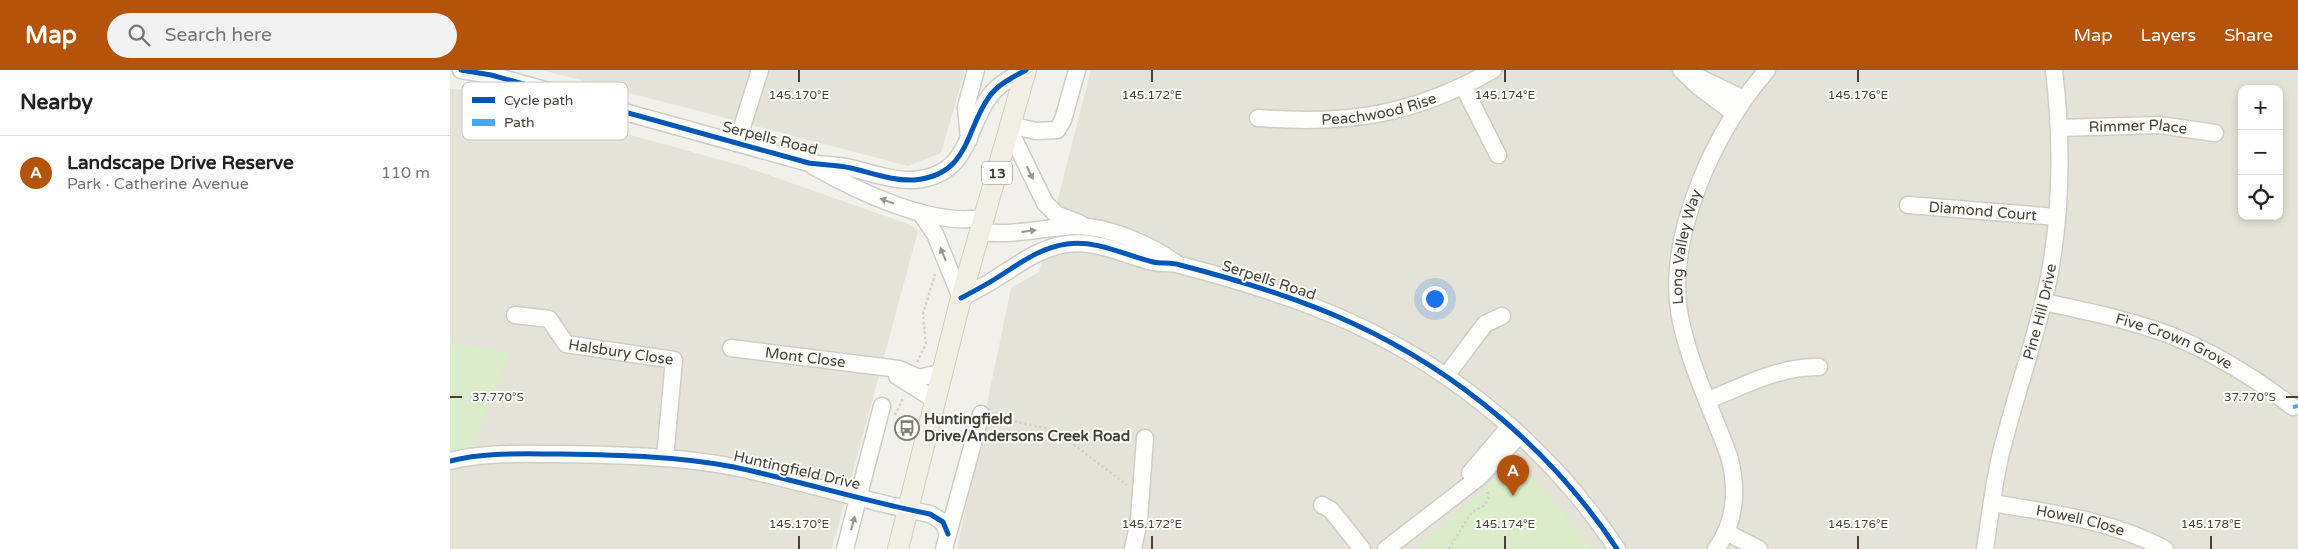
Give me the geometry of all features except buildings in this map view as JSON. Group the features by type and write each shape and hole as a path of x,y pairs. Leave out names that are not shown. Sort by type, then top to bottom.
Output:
{"main road":[{"name":"13","path":"898,549 961,298 1026,70"}],"street":[{"name":"Serpells Road","path":"462,70 484,73 516,82"},
{"path":"738,144 760,70"},
{"path":"969,141 966,107 976,70"},
{"name":"Serpells Road","path":"628,113 809,164 851,168 894,179 916,180 946,169 962,152 969,141 985,104 992,94 1004,83 1026,70"},
{"path":"1057,142 1077,70"},
{"name":"Peachwood Rise","path":"1258,118 1309,121 1363,117 1422,103 1463,86 1493,70"},
{"path":"1682,70 1744,99"},
{"path":"1682,70 1699,88 1734,113"},
{"name":"Long Valley Way","path":"1716,549 1726,532 1733,511 1734,477 1729,456 1684,335 1678,298 1678,266 1685,233 1700,182 1734,113 1767,70"},
{"name":"Pine Hill Drive","path":"1985,549 2006,433 2028,365 2044,302 2057,218 2059,128 2054,70"},
{"path":"1463,86 1498,156"},
{"path":"1009,127 1052,132 1057,130 1062,122"},
{"name":"Rimmer Place","path":"2059,128 2159,125 2215,133"},
{"name":"Serpells Road","path":"1009,127 1042,199 1050,209 1066,218 1095,229 1110,241 1155,263 1177,264 1271,292 1328,312 1378,336 1446,376 1515,430 1576,494 1617,549"},
{"name":"Serpells Road","path":"809,164 857,190 920,212 983,224 1008,234 1076,226 1095,229"},
{"name":"Diamond Court","path":"1908,205 2057,218"},
{"path":"920,212 935,234 961,298"},
{"name":"Serpells Road","path":"961,298 1045,249 1076,243 1110,241"},
{"name":"Five Crown Grove","path":"2044,302 2118,319 2170,335 2195,346 2248,375 2293,407"},
{"name":"Halsbury Close","path":"515,315 549,319 566,344 674,360 665,458"},
{"path":"1446,376 1486,324 1502,316"},
{"name":"Mont Close","path":"731,348 881,368 909,380 935,400"},
{"path":"1708,400 1779,372 1794,368 1819,367"},
{"path":"909,380 943,372"},
{"path":"846,549 882,406"},
{"path":"946,542 981,414"},
{"path":"1386,549 1478,478 1515,430"},
{"path":"1450,498 1515,430"},
{"path":"1133,549 1139,520 1145,438"},
{"name":"Huntingfield Drive","path":"450,461 477,456 511,454 665,458 732,467 936,517 943,522 946,542"},
{"name":"Howell Close","path":"1992,503 2092,520 2138,536 2165,549"},
{"path":"1322,505 1331,510 1362,549"},
{"path":"1726,532 1759,549"}],"path":[{"path":"878,424 888,423 903,402 909,380 926,344 923,314 933,283 934,270"},
{"path":"981,414 1054,430 1141,495"},
{"path":"1449,549 1472,512 1485,505 1489,496 1486,487 1478,478"}],"shaded area":[{"path":"542,70 965,70 941,153 908,166 628,93 628,82 588,82"},
{"path":"1091,70 2298,70 2298,549 957,549 1011,288 1039,272"},
{"path":"450,89 462,90 462,140 628,140 628,134 743,166 911,225 918,231 832,549 450,549"}],"green space":[{"path":"450,343 511,352 471,448 450,456"},
{"path":"1510,465 1521,465 1561,509 1592,549 1418,549"}],"marked path":[{"path":"2293,407 2298,406"}],"cycle path":[{"path":"461,70 516,82"},
{"path":"628,113 809,163 846,167 890,178 914,180 932,176 946,170 964,149 981,110 989,97 1001,85 1026,70"},
{"path":"961,298 1038,253 1057,246 1078,243 1100,246 1153,262 1177,264 1246,283 1310,306 1352,323 1391,343 1430,365 1466,390 1501,418 1564,480 1592,513 1617,549"},
{"path":"450,461 490,455 560,454 647,457 713,463 930,514 943,522 948,534"}],"place":[{"name":"Huntingfield Drive/Andersons Creek Road","path":"907,428"},
{"name":"Landscape Drive Reserve","path":"1513,496"}]}
